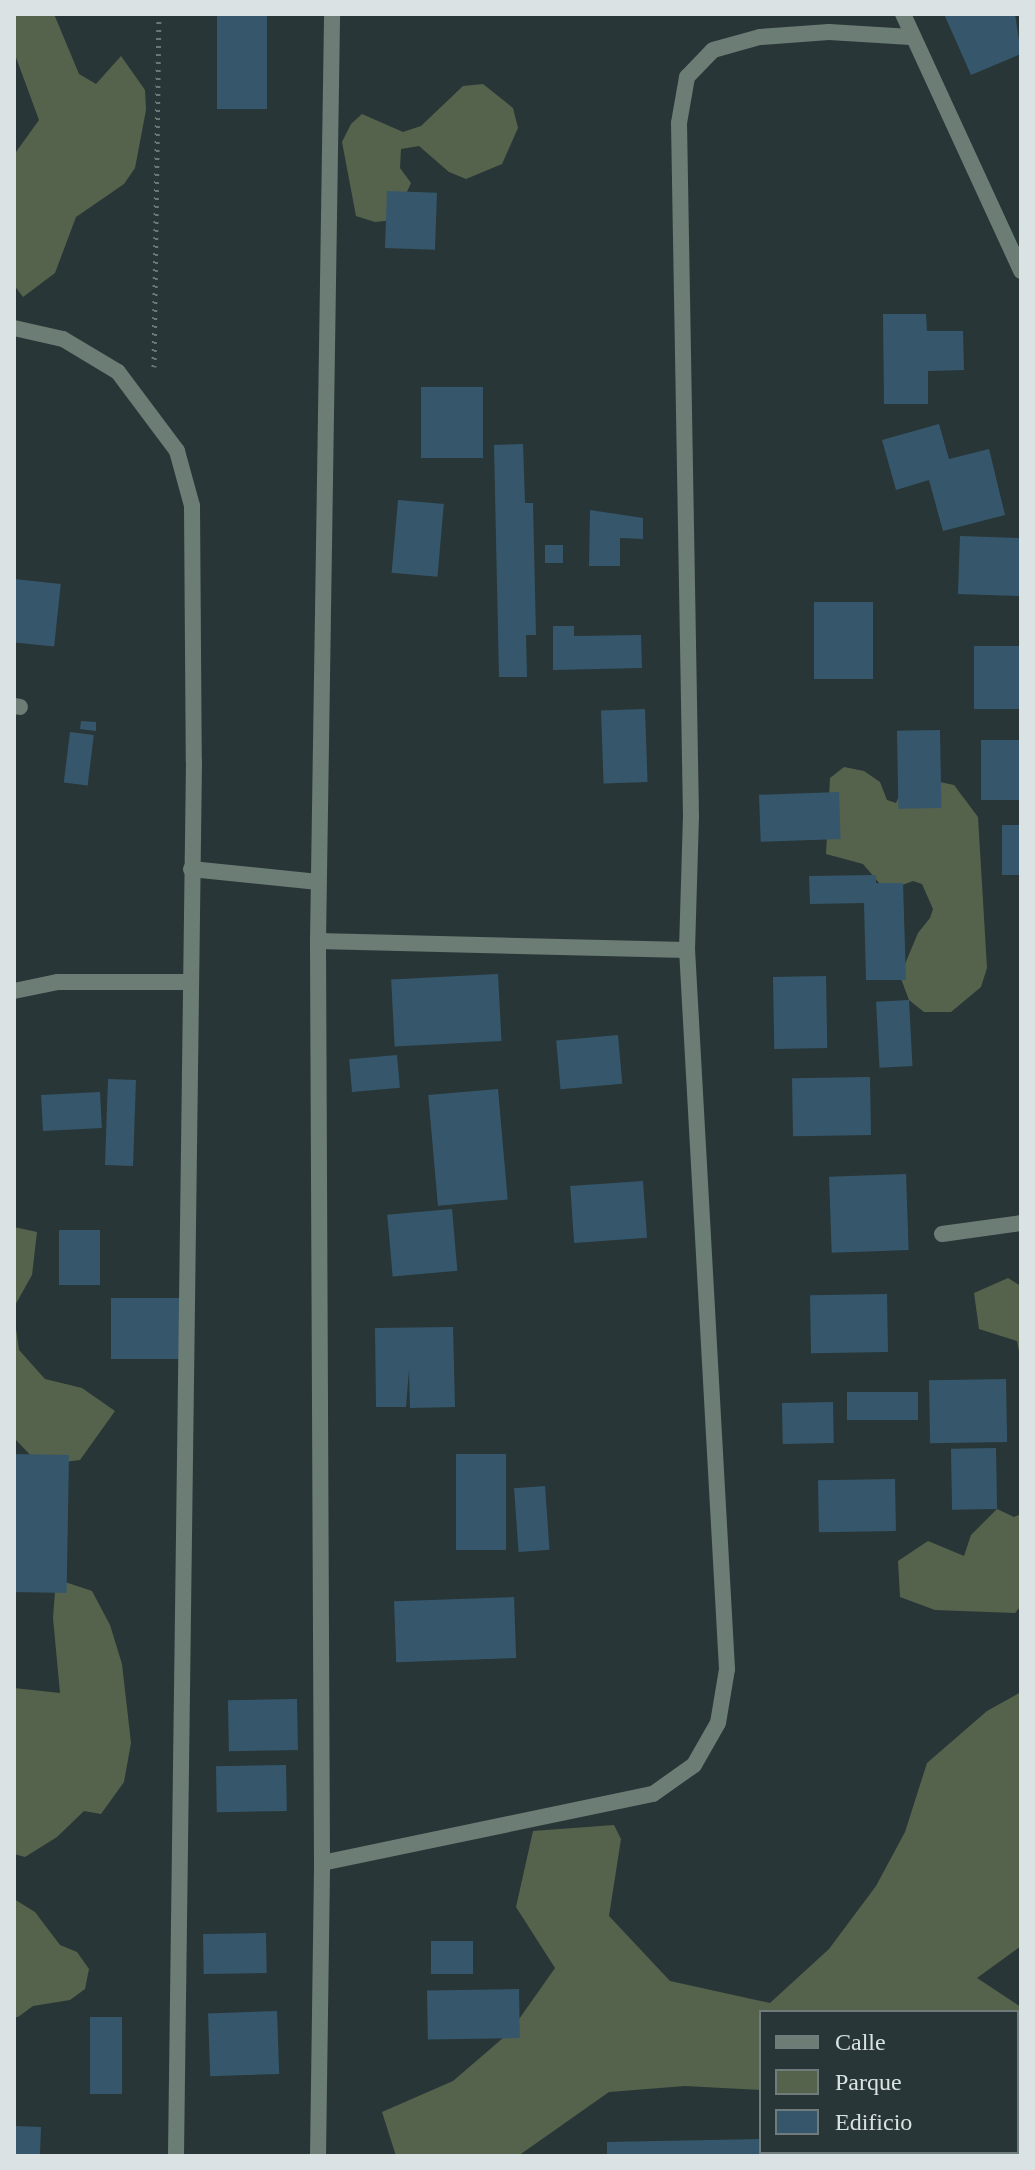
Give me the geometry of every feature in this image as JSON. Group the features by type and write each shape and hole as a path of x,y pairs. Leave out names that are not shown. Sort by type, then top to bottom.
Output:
{"street":[{"path":"318,2156 322,1863 318,882 332,14"},
{"path":"903,14 1021,271"},
{"path":"322,1863 653,1794 694,1765 718,1723 727,1669 687,950 691,817 679,123 687,77 713,50 760,37 829,32 911,37"},
{"path":"14,328 63,339 118,372 154,416 177,451 192,506 191,869 176,2156"},
{"path":"191,869 318,882"},
{"path":"318,941 687,950"},
{"path":"14,991 58,982 189,982"},
{"path":"942,1234 1021,1223"}],"path":[{"path":"154,416 159,14"}],"green space":[{"path":"14,14 54,14 79,74 96,84 121,56 145,90 146,110 135,168 124,184 76,217 55,273 23,297 14,285 16,152 39,120 14,52"},
{"path":"483,84 513,108 518,128 502,164 466,179 449,172 419,146 401,149 400,168 411,183 394,220 375,222 356,216 342,142 351,124 362,114 403,132 421,126 463,86"},
{"path":"844,767 864,771 880,782 887,800 896,803 900,794 935,781 954,785 978,817 987,968 981,987 951,1012 924,1012 909,1000 900,976 918,933 933,909 922,884 913,881 886,891 863,864 826,854 830,778"},
{"path":"14,1227 37,1232 32,1275 14,1307"},
{"path":"1008,1278 1021,1286 1021,1362 1017,1341 979,1329 974,1293"},
{"path":"14,1314 19,1350 45,1379 82,1388 115,1411 80,1460 40,1465 14,1438"},
{"path":"997,1509 1014,1517 1021,1514 1021,1606 1015,1613 935,1610 900,1597 898,1561 928,1541 964,1556 971,1535"},
{"path":"56,1579 92,1591 110,1625 122,1664 131,1743 124,1782 101,1814 84,1811 57,1837 25,1857 14,1854 14,1688 60,1693 53,1618"},
{"path":"1021,1692 1021,1946 977,1978 1021,2007 1019,2041 1019,2010 759,2010 759,2090 685,2086 609,2092 518,2156 396,2156 382,2112 453,2081 510,2032 555,1968 516,1907 533,1831 614,1825 621,1839 609,1916 670,1981 770,2003 829,1949 876,1886 905,1832 927,1763 987,1711"},
{"path":"14,1899 35,1912 60,1945 77,1952 89,1969 85,1989 70,2000 33,2006 18,2017 14,2017"}],"building":[{"path":"217,14 267,14 267,109 217,109"},
{"path":"944,14 1015,14 1021,54 971,75"},
{"path":"387,191 437,193 435,250 385,248"},
{"path":"883,314 926,314 927,331 963,331 964,370 928,371 928,404 884,404"},
{"path":"421,387 483,387 483,458 421,458"},
{"path":"939,424 949,459 989,449 1005,515 943,531 929,480 896,490 882,440"},
{"path":"523,444 525,503 533,503 536,635 526,635 527,677 499,677 494,445"},
{"path":"398,500 444,504 437,577 392,573"},
{"path":"590,510 643,518 643,539 620,538 620,566 589,566"},
{"path":"960,536 1021,538 1019,596 958,594"},
{"path":"545,545 563,545 563,563 545,563"},
{"path":"14,579 61,584 54,647 14,642"},
{"path":"814,602 873,602 873,679 814,679"},
{"path":"553,626 574,626 574,636 641,635 642,668 553,670"},
{"path":"974,646 1021,646 1021,709 974,709"},
{"path":"645,709 648,782 604,783 601,711"},
{"path":"81,721 96,722 96,731 80,729"},
{"path":"940,730 941,808 898,809 897,731"},
{"path":"70,732 94,735 88,786 64,783"},
{"path":"981,740 1021,740 1021,800 981,800"},
{"path":"839,792 841,839 761,842 759,795"},
{"path":"1002,825 1021,825 1021,875 1002,875"},
{"path":"876,875 876,883 903,883 906,980 866,980 864,903 810,904 809,876"},
{"path":"498,974 502,1041 395,1047 391,980"},
{"path":"826,976 827,1048 774,1049 773,977"},
{"path":"909,1000 912,1066 879,1068 876,1002"},
{"path":"618,1035 622,1084 561,1089 556,1040"},
{"path":"397,1055 400,1088 352,1092 349,1059"},
{"path":"870,1077 871,1135 793,1136 792,1078"},
{"path":"108,1079 136,1080 133,1166 105,1165"},
{"path":"498,1089 508,1200 438,1206 428,1095"},
{"path":"100,1092 102,1128 43,1131 41,1095"},
{"path":"906,1174 909,1250 832,1253 829,1177"},
{"path":"643,1181 647,1238 574,1243 570,1186"},
{"path":"452,1209 457,1271 393,1276 387,1215"},
{"path":"59,1230 100,1230 100,1285 59,1285"},
{"path":"887,1294 888,1352 811,1353 810,1295"},
{"path":"111,1298 181,1298 181,1359 111,1359"},
{"path":"453,1327 455,1407 410,1408 409,1370 406,1407 376,1407 375,1328"},
{"path":"1006,1379 1007,1442 930,1443 929,1380"},
{"path":"847,1392 918,1392 918,1420 847,1420"},
{"path":"833,1402 834,1443 783,1444 782,1403"},
{"path":"996,1448 997,1509 952,1510 951,1449"},
{"path":"14,1454 69,1455 67,1593 14,1592"},
{"path":"456,1454 506,1454 506,1550 456,1550"},
{"path":"895,1479 896,1531 819,1532 818,1480"},
{"path":"545,1486 549,1550 519,1552 514,1488"},
{"path":"514,1597 516,1658 396,1662 394,1601"},
{"path":"297,1699 298,1750 229,1751 228,1700"},
{"path":"286,1765 287,1811 217,1812 216,1766"},
{"path":"266,1933 267,1973 204,1974 203,1934"},
{"path":"431,1941 473,1941 473,1974 431,1974"},
{"path":"519,1989 520,2038 428,2040 427,1991"},
{"path":"277,2011 279,2074 210,2076 208,2013"},
{"path":"90,2017 122,2017 122,2094 90,2094"},
{"path":"14,2126 41,2127 40,2156 14,2156"},
{"path":"759,2139 759,2154 939,2156 607,2156 607,2142"},
{"path":"953,2154 1018,2154 1018,2156"}]}
